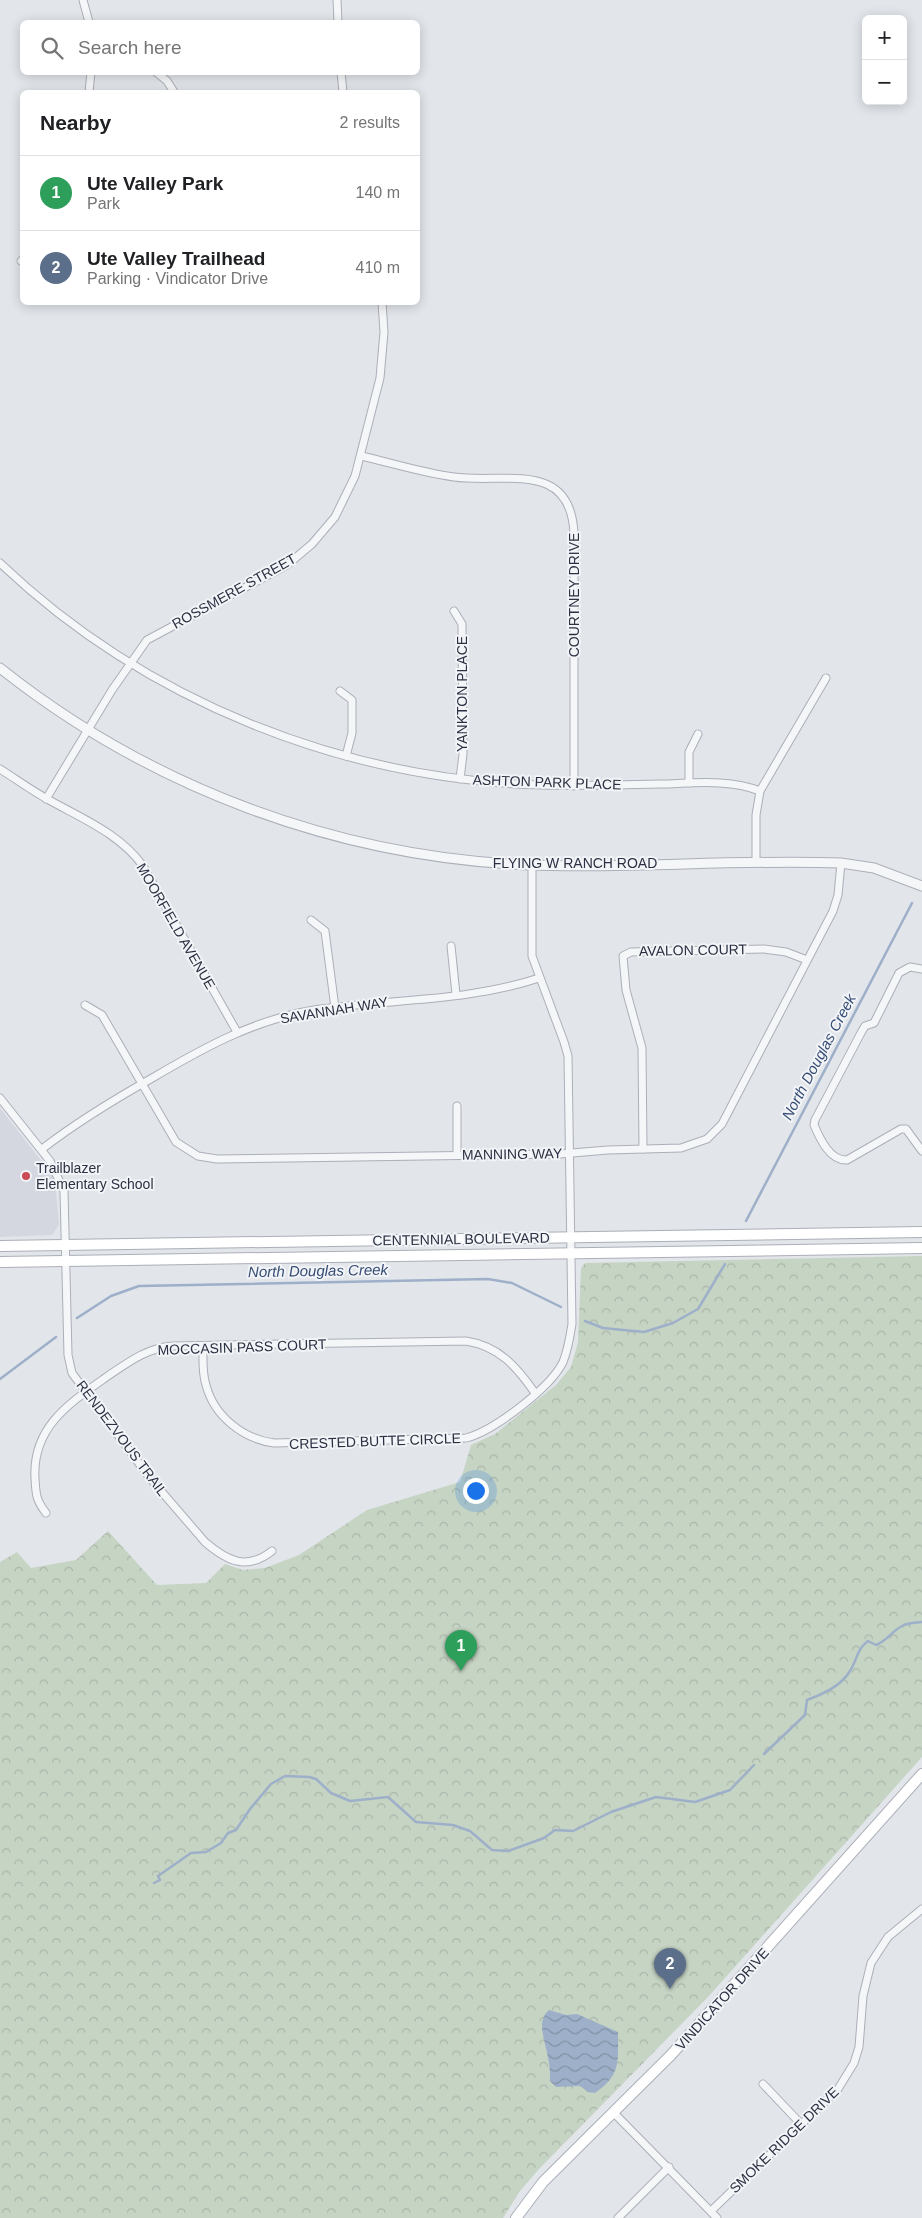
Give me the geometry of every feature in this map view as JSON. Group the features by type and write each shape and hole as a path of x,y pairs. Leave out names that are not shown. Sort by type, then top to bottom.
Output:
{"main road":[{"name":"CENTENNIAL BOULEVARD","path":"0,1246 922,1232"},
{"name":"CENTENNIAL BOULEVARD","path":"0,1262 922,1248"},
{"name":"VINDICATOR DRIVE","path":"516,2218 543,2182 714,2008 922,1774"}],"street":[{"path":"83,0 88,20"},
{"path":"337,0 338,20"},
{"path":"89,90 91,75"},
{"path":"160,75 167,81 173,90"},
{"path":"341,75 342,90"},
{"name":"ROSSMERE STREET","path":"46,799 146,640 287,565 303,552 328,526 341,506 355,476 361,456 382,362 384,332 382,305"},
{"name":"COURTNEY DRIVE","path":"361,456 456,477 534,479 557,491 569,506 574,534 574,786"},
{"name":"ASHTON PARK PLACE","path":"0,563 29,589 81,630 130,663 210,706 248,723 346,756 378,764 460,779 508,784 574,786 688,783 740,785 760,791"},
{"name":"YANKTON PLACE","path":"454,611 462,624 462,754 460,779"},
{"name":"FLYING W RANCH ROAD","path":"0,668 88,731 136,759 204,792 277,819 329,835 396,850 453,859 532,865 841,863 874,868 922,886"},
{"path":"756,863 756,815 760,791 826,678"},
{"path":"340,691 352,700 352,733 346,756"},
{"path":"688,783 689,752 698,734"},
{"name":"MOORFIELD AVENUE","path":"0,769 46,799 112,835 138,859 237,1032"},
{"name":"MANNING WAY","path":"85,1005 102,1015 176,1142 190,1153 207,1158 569,1154 691,1146 716,1132 727,1113 836,902 841,863"},
{"name":"CRESTED BUTTE CIRCLE","path":"203,1346 205,1385 215,1406 241,1432 262,1442 274,1443 466,1438 495,1426 556,1373 567,1350 572,1324 567,1049 539,978 531,946 532,865"},
{"path":"310,920 325,931 335,1008"},
{"path":"451,946 456,994"},
{"name":"AVALON COURT","path":"643,1149 642,1048 626,990 623,956 635,952 764,949 786,952 807,960"},
{"path":"922,969 910,967 899,973 874,1023 865,1026 862,1031 814,1125 833,1158 840,1161 847,1160 902,1129 906,1129 911,1134 922,1151"},
{"name":"SAVANNAH WAY","path":"42,1149 88,1115 237,1032 279,1018 335,1008 502,989 539,978"},
{"name":"RENDEZVOUS TRAIL","path":"0,1098 42,1149 57,1173 64,1191 67,1246 68,1355 72,1373 149,1477 215,1551 228,1558 251,1563 263,1558 272,1551"},
{"path":"457,1106 458,1155"},
{"name":"MOCCASIN PASS COURT","path":"46,1513 36,1501 35,1472 39,1443 45,1430 62,1410 85,1392 144,1352 164,1347 472,1342 490,1347 506,1358 522,1373 535,1393"},
{"name":"SMOKE RIDGE DRIVE","path":"711,2211 800,2123 838,2089 854,2063 862,2033 866,1980 878,1948 898,1926 922,1909"},
{"path":"763,2084 800,2123"},
{"path":"613,2112 717,2218"},
{"path":"618,2218 668,2167"}],"shaded area":[{"name":"Trailblazer Elementary School","path":"0,1108 55,1181 59,1225 52,1235 0,1237"}],"green space":[{"path":"922,1256 922,1757 708,1997 539,2169 520,2191 503,2218 0,2218 0,1562 17,1552 31,1568 76,1560 108,1531 157,1585 206,1583 225,1564 243,1570 265,1568 299,1555 367,1510 460,1482 471,1445 495,1434 556,1385 571,1367 578,1342 581,1268 585,1263"}],"water":[{"path":"549,2010 566,2015 577,2014 618,2032 618,2060 614,2074 595,2093 588,2092 580,2086 556,2087 550,2081 549,2064 542,2032 543,2020"}],"waterway":[{"name":"North Douglas Creek","path":"746,1221 912,903"},
{"name":"North Douglas Creek","path":"585,1321 603,1328 644,1332 673,1323 698,1309 725,1264"},
{"name":"North Douglas Creek","path":"77,1318 111,1296 139,1286 488,1279 512,1283 561,1307"},
{"name":"North Douglas Creek","path":"0,1379 56,1337"},
{"path":"764,1754 805,1715 807,1700 831,1689 842,1681 864,1644 868,1641 876,1645 902,1626 922,1622"},
{"path":"154,1883 160,1880 158,1876 191,1853 206,1852 221,1843 228,1833 236,1830 250,1809 271,1784 285,1776 316,1779 331,1793 350,1801 388,1797 416,1822 453,1825 470,1831 492,1850 508,1851 544,1838 555,1830 573,1831 611,1812 656,1797 695,1802 730,1790 754,1765"}],"place":[{"name":"Trailblazer Elementary School","path":"26,1176"},
{"name":"Ute Valley Park","path":"461,1671"},
{"name":"Ute Valley Trailhead","path":"670,1989"}]}
